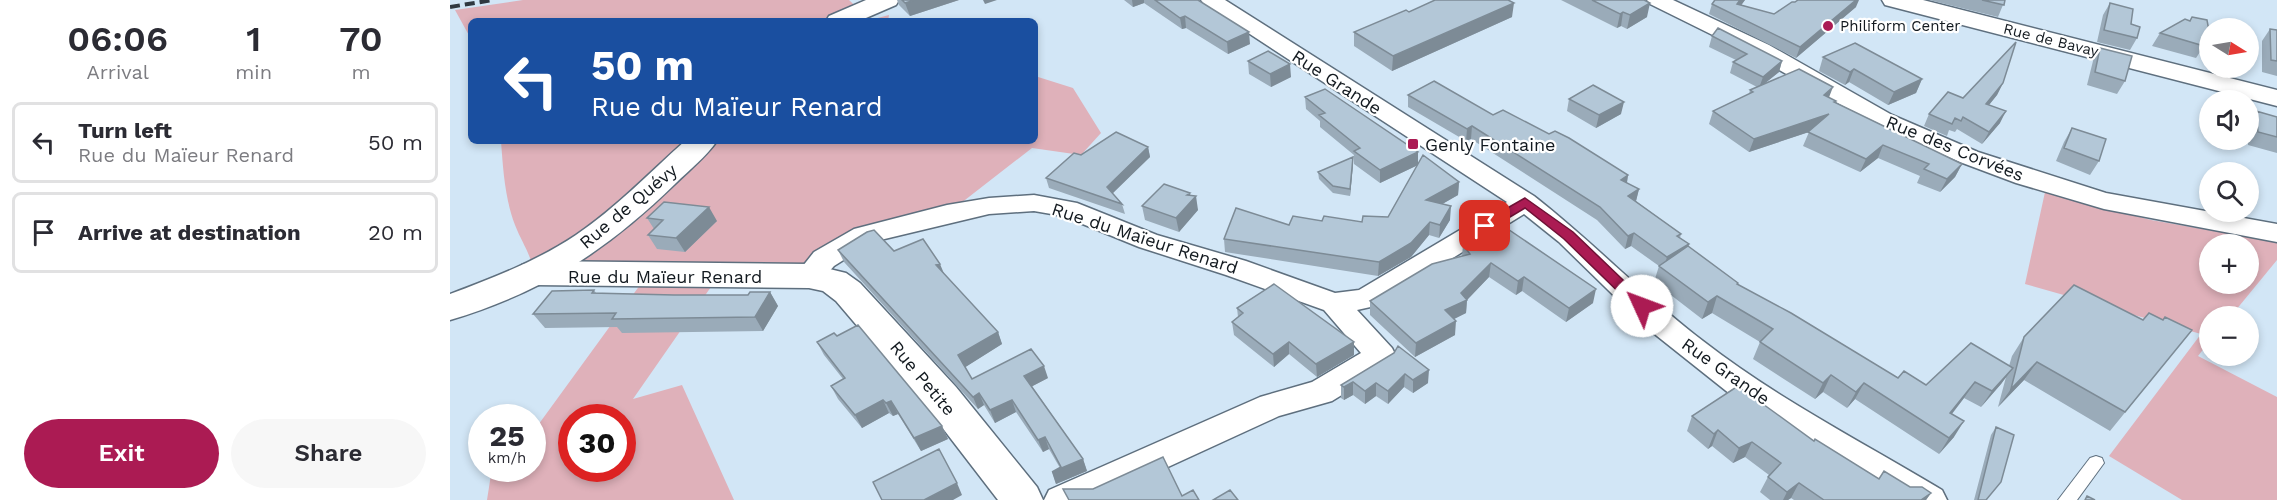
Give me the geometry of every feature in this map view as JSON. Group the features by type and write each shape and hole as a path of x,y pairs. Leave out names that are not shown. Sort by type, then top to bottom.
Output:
{"main road":[{"path":"845,18 887,0"},
{"name":"Rue de Bavay","path":"1894,0 2277,98"},
{"name":"Rue de Quévy","path":"450,307 534,273 568,255 618,219 699,144"},
{"name":"Rue du Maïeur Renard","path":"534,273 810,276"},
{"name":"Rue Petite","path":"810,276 834,282 848,292 942,398 1022,500"}],"street":[{"name":"Rue Grande","path":"1210,0 1525,202 1568,236 1656,320 1693,350 1741,385 1930,500"},
{"name":"Rue des Corvées","path":"1657,0 1761,50 1884,120 1968,157 2104,201 2277,233"},
{"name":"Rue du Maïeur Renard","path":"810,276 824,259 863,235 947,214 1034,203 1068,210 1148,241 1236,268 1334,303 1365,299 1525,202"},
{"path":"1062,500 1271,406 1321,392 1381,356 1334,303"}],"lane":[{"path":"2067,500 2096,463"}],"shaded area":[{"path":"523,0 849,0 868,18 468,18 468,34 455,10"},
{"path":"1038,77 1073,88 1101,133 1081,155 1032,148 947,214 906,223 809,276 534,273 509,205 501,144 1038,144"},
{"path":"2045,192 2151,220 2231,234 2199,234 2199,294 2249,294 2239,306 2199,306 2199,333 2025,284"},
{"path":"2259,239 2277,242 2277,260 2259,282"},
{"path":"713,284 633,399 682,385 734,500 487,500 490,482 546,482 546,414 640,285"},
{"path":"2199,337 2199,366 2217,366 2277,397 2277,500 2182,500 2109,456"}],"building":[{"path":"1155,0 1198,0 1249,32 1227,42 1185,16 1180,18"},
{"path":"1435,0 1508,0 1514,3 1393,56 1354,32 1406,10 1409,12"},
{"path":"1592,0 1644,0 1650,3 1630,15 1623,12 1620,14"},
{"path":"1715,0 1740,0 1737,4 1774,14 1798,0 1856,0 1800,47 1712,4"},
{"path":"1982,0 2005,0 2004,5"},
{"path":"2110,3 2133,9 2131,24 2140,27 2137,38 2104,30"},
{"path":"2192,17 2199,18 2199,45 2160,33 2185,19 2190,21"},
{"path":"1718,28 1782,61 1763,77 1733,62 1747,54 1712,36"},
{"path":"2270,29 2277,30 2277,61 2271,60"},
{"path":"2016,42 2003,83 1986,104 2006,111 1989,132 1963,117 1961,121 1955,118 1952,124 1929,114 1948,92 1963,98"},
{"path":"1855,43 1922,79 1894,92 1854,69 1850,72 1823,57"},
{"path":"2100,48 2132,56 2125,81 2095,72"},
{"path":"1268,51 1290,64 1270,74 1248,61"},
{"path":"1799,69 1833,87 1824,95 1836,101 1834,102 1962,164 1947,179 1924,169 1929,164 1883,145 1866,159 1808,132 1829,114 1754,139 1713,111 1753,92 1750,90"},
{"path":"1434,81 1493,115 1503,110 1549,134 1555,131 1628,175 1621,180 1639,189 1628,196 1681,234 1677,236 1689,244 1667,257 1634,233 1628,236 1600,207 1472,126 1467,129 1408,95"},
{"path":"1593,85 1624,102 1599,115 1569,99"},
{"path":"1325,89 1418,152 1380,170 1354,151 1360,148 1319,115 1325,113 1305,97"},
{"path":"2259,112 2277,117 2277,137 2259,132"},
{"path":"2072,128 2106,139 2099,161 2064,148"},
{"path":"1116,132 1148,147 1107,187 1122,204 1046,178 1074,153 1081,155"},
{"path":"1423,155 1459,182 1426,200 1451,206 1440,225 1430,222 1411,243 1379,262 1224,239 1236,208 1289,225 1293,216 1322,221 1324,216 1362,222 1363,216 1388,217"},
{"path":"1353,157 1350,189 1333,186 1318,172"},
{"path":"1164,184 1190,193 1187,195 1196,196 1176,218 1142,206"},
{"path":"664,202 709,207 676,238 648,235 663,220 647,218"},
{"path":"1499,223 1596,289 1569,308 1524,277 1518,281 1491,263 1461,293 1467,300 1445,310 1456,321 1416,343 1370,301 1432,264 1470,254 1463,245"},
{"path":"874,230 894,251 923,239 940,264 936,265 998,332 958,355 972,379 1031,349 1044,366 1024,376 1083,459 1052,472 1061,467 1045,437 1038,440 1012,400 990,410 979,393 973,397 838,250"},
{"path":"1688,246 1737,284 1791,313 1898,378 1904,371 1926,385 1971,343 2013,368 1992,391 1975,382 1950,413 1964,421 1949,438 1864,383 1856,392 1831,375 1823,383 1760,342 1773,329 1717,296 1708,302 1659,266"},
{"path":"1274,284 1354,342 1316,364 1289,342 1273,354 1232,322 1243,313 1237,308"},
{"path":"2074,285 2143,320 2149,313 2163,320 2165,317 2192,330 2125,412 2037,362 2011,389 2024,337"},
{"path":"594,290 592,293 674,295 748,295 750,292 770,292 755,317 612,319 616,313 533,314 552,291"},
{"path":"858,325 942,426 914,438 891,401 886,403 883,400 855,415 831,386 845,378 817,342 834,333 837,336"},
{"path":"1398,346 1429,370 1413,380 1405,374 1388,391 1376,383 1365,391 1353,382 1344,387 1341,385 1394,353"},
{"path":"1738,386 1814,441 1815,439 1879,479 1884,471 1910,487 1922,487 1931,493 1921,500 1824,500 1799,483 1787,492 1768,477 1781,463 1752,442 1739,448 1718,430 1714,434 1692,416"},
{"path":"1996,427 2014,435 2001,482 1986,500 1978,500"},
{"path":"939,449 957,483 924,500 882,500 873,482"},
{"path":"1163,457 1182,496 1193,490 1199,500 1069,500 1063,489 1093,489"},
{"path":"1230,490 1238,500 1213,500"}],"railway":[{"path":"450,7 493,0"}],"place":[{"name":"Philiform Center","path":"1828,26"},
{"name":"Genly Fontaine","path":"1413,144"}],"route":[{"path":"1485,226 1525,202 1568,236 1642,306"}]}
